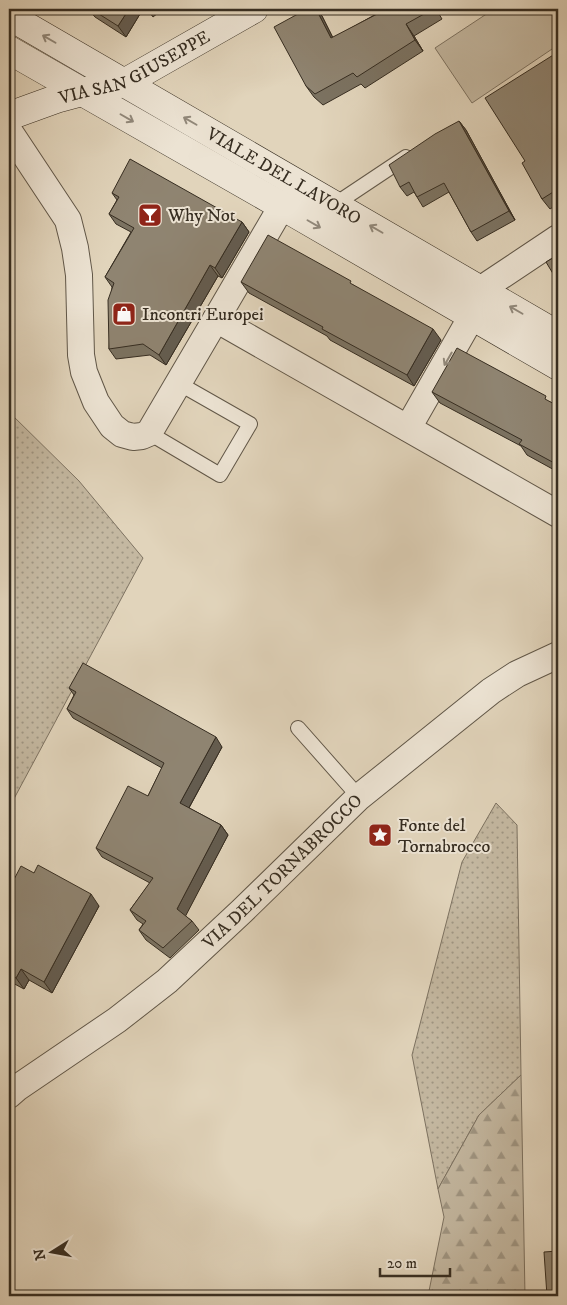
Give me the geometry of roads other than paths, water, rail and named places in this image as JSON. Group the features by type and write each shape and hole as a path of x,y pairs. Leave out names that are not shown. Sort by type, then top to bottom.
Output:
{"main road":[{"name":"VIA SAN GIUSEPPE","path":"9,116 56,99 124,83 254,9"},
{"name":"VIALE DEL LAVORO","path":"9,16 558,335"},
{"name":"VIALE DEL LAVORO","path":"9,50 558,366"}],"street":[{"path":"9,131 68,220 79,275 81,355 84,372 96,402 112,426 122,434 133,437 149,433 282,206"},
{"path":"480,290 558,238"},
{"path":"408,428 472,316"},
{"path":"216,319 558,514"},
{"name":"VIA DEL TORNABROCCO","path":"9,1095 117,1020 167,981 359,797 491,691 517,674 558,655"}],"lane":[{"path":"334,204 414,151"},
{"path":"149,433 220,475 250,424 178,383"},
{"path":"298,728 359,797"}],"place":[{"name":"Why Not","path":"150,215"},
{"name":"Incontri Europei","path":"124,314"},
{"name":"Fonte del Tornabrocco","path":"380,835"}]}
